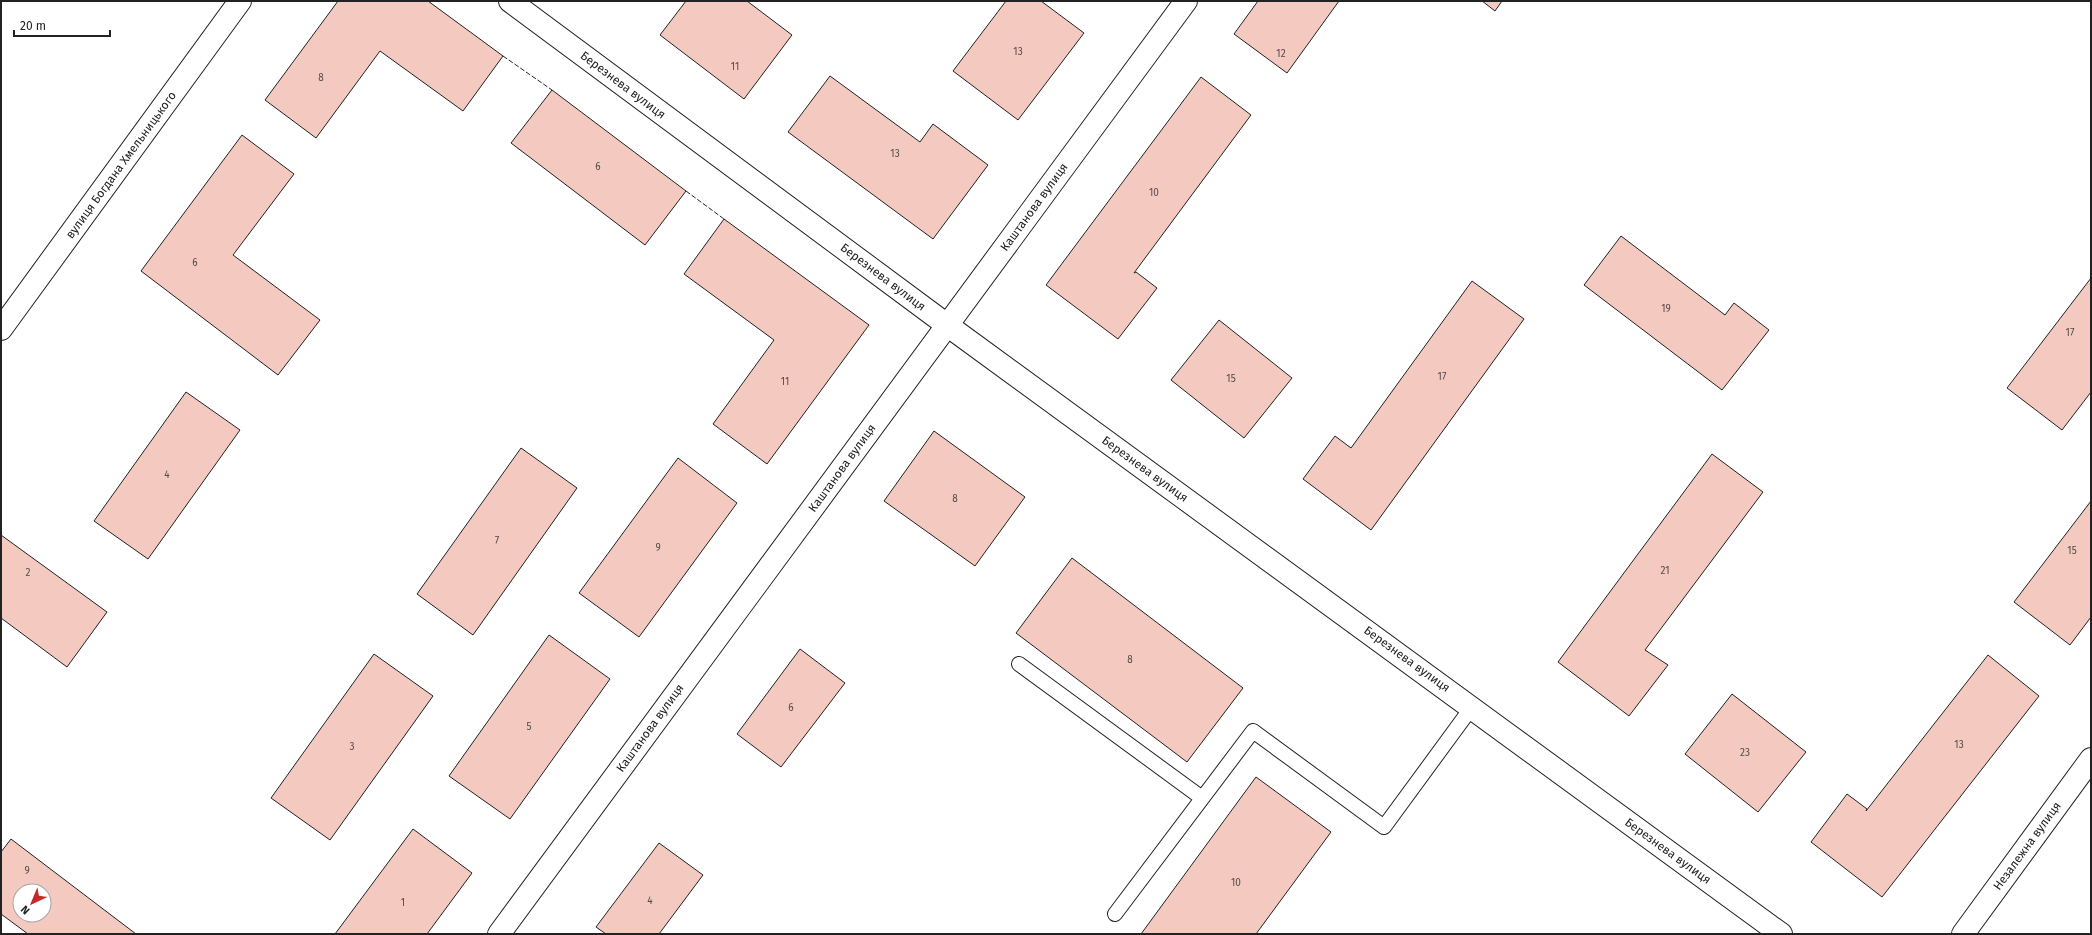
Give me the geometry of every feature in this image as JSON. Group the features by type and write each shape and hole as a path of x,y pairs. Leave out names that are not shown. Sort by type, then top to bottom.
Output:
{"street":[{"name":"вулиця Богдана Хмельницького","path":"1,330 240,1"},
{"name":"Березнева вулиця","path":"510,1 947,325 1781,934"},
{"name":"Каштанова вулиця","path":"499,934 1186,1"},
{"name":"Незалежна вулиця","path":"1963,934 2091,759"}],"lane":[{"path":"1019,664 1202,798"},
{"path":"1115,914 1253,731 1384,827 1472,707"}],"building":[{"path":"338,1 428,1 503,56 463,111 380,51 316,138 265,100"},
{"path":"686,1 747,1 792,35 744,99 660,35"},
{"path":"1006,1 1041,1 1084,33 1018,120 953,71"},
{"path":"1258,1 1339,1 1287,73 1234,34"},
{"path":"1482,1 1502,1 1495,11"},
{"path":"830,76 920,142 933,124 988,165 933,239 788,132"},
{"path":"1201,77 1251,115 1134,273 1136,272 1157,288 1118,339 1046,285"},
{"path":"552,90 686,191 645,245 511,143"},
{"path":"242,135 294,174 233,255 320,320 278,375 141,271"},
{"path":"724,219 869,325 767,464 713,424 774,340 684,274"},
{"path":"1621,236 1725,315 1734,303 1769,330 1722,390 1584,285"},
{"path":"2091,278 2091,392 2062,430 2007,388"},
{"path":"1472,281 1524,319 1371,530 1303,479 1335,436 1351,448"},
{"path":"1219,320 1292,378 1244,438 1171,380"},
{"path":"186,392 240,430 148,559 94,521"},
{"path":"934,431 1025,497 975,566 884,501"},
{"path":"521,448 577,488 473,635 417,594"},
{"path":"1712,454 1763,492 1645,650 1668,665 1629,716 1558,662"},
{"path":"678,458 737,503 639,637 579,593"},
{"path":"2091,501 2091,617 2070,645 2014,602"},
{"path":"1,535 107,612 67,667 1,618"},
{"path":"1072,558 1243,688 1187,762 1016,633"},
{"path":"549,635 610,679 510,819 449,776"},
{"path":"800,649 845,683 781,767 737,734"},
{"path":"374,654 433,696 330,840 271,798"},
{"path":"1988,655 2039,696 1882,897 1811,842 1847,794 1867,809 1866,811"},
{"path":"1732,694 1806,752 1758,812 1685,754"},
{"path":"1256,777 1331,832 1256,934 1141,934"},
{"path":"413,829 472,873 427,934 335,934"},
{"path":"11,839 136,934 28,934 13,923 52,923 52,883 12,883 12,922 1,914 1,852"},
{"path":"659,843 703,875 659,934 606,934 596,927"}],"fence":[{"path":"503,56 552,90"},
{"path":"686,191 724,219"}]}
